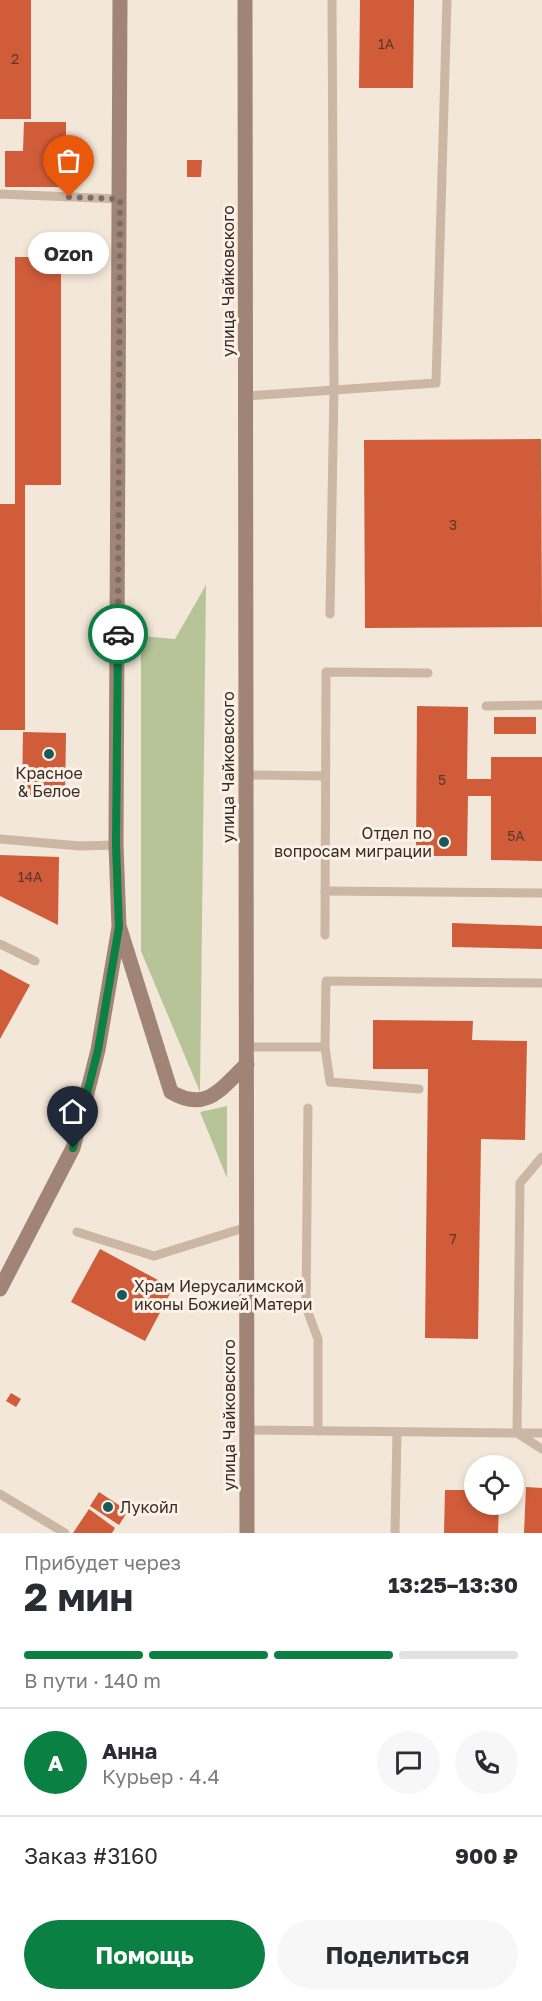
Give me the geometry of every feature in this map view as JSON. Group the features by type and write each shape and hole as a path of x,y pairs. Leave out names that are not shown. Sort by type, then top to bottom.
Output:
{"main road":[{"path":"0,1289 73,1148 98,1050 119,927 116,845 120,0"},
{"name":"улица Чайковского","path":"245,0 247,1533"},
{"path":"119,927 171,1092 183,1099 199,1101 212,1095 247,1064"}],"lane":[{"path":"330,614 334,389 332,0"},
{"path":"246,396 436,382 447,0"},
{"path":"0,194 120,199"},
{"path":"325,935 326,672 428,673"},
{"path":"486,706 542,705"},
{"path":"246,775 325,776"},
{"path":"0,839 80,846 116,845"},
{"path":"325,891 542,893"},
{"path":"0,944 36,961"},
{"path":"419,1089 330,1082 325,1047 326,981 542,983"},
{"path":"247,1047 325,1047"},
{"path":"308,1108 306,1307 318,1339 318,1431"},
{"path":"517,1433 520,1183 542,1158"},
{"path":"77,1232 154,1256 247,1227"},
{"path":"247,1430 542,1432"},
{"path":"394,1533 397,1432"},
{"path":"517,1433 542,1449"},
{"path":"0,1494 65,1533"}],"green space":[{"path":"206,585 200,1092 141,951 141,636 175,639"},
{"path":"227,1106 227,1178 200,1112"}],"building":[{"path":"0,0 31,0 31,119 0,119"},
{"path":"360,0 414,0 413,88 359,88"},
{"path":"24,122 66,122 66,187 5,187 5,151 23,151"},
{"path":"187,160 202,160 201,177 187,177"},
{"path":"15,257 61,257 61,485 25,485 25,730 0,730 0,504 15,504"},
{"path":"541,439 542,627 365,628 364,440"},
{"path":"417,706 468,707 467,779 491,779 491,757 542,757 542,861 491,860 491,796 468,796 467,856 416,856"},
{"path":"494,717 536,717 536,734 494,734"},
{"path":"23,732 66,733 65,797 22,796"},
{"path":"0,855 59,857 58,925 0,896"},
{"path":"452,923 542,926 542,949 452,947"},
{"path":"0,969 30,985 0,1039"},
{"path":"373,1020 473,1021 472,1040 527,1041 525,1140 481,1139 478,1339 425,1338 428,1069 373,1069"},
{"name":"Храм Иерусалимской иконы Божией Матери","path":"100,1249 173,1288 145,1341 71,1302"},
{"path":"11,1393 21,1399 16,1407 6,1401"},
{"path":"526,1487 542,1488 542,1533 524,1533"},
{"path":"445,1490 464,1490 464,1515 499,1515 498,1533 444,1533"},
{"path":"99,1492 128,1511 119,1525 90,1506"},
{"path":"89,1509 115,1528 112,1533 73,1533"}],"way so far":[{"path":"69,197 120,199 118,634"}],"place":[{"name":"Ozon","path":"69,197"},
{"name":"Красное & Белое","path":"49,754"},
{"name":"Отдел по вопросам миграции","path":"444,842"},
{"name":"Храм Иерусалимской иконы Божией Матери","path":"122,1295"},
{"name":"Лукойл","path":"108,1507"}],"route":[{"path":"73,1148 98,1050 119,927 116,845 118,634"}]}
